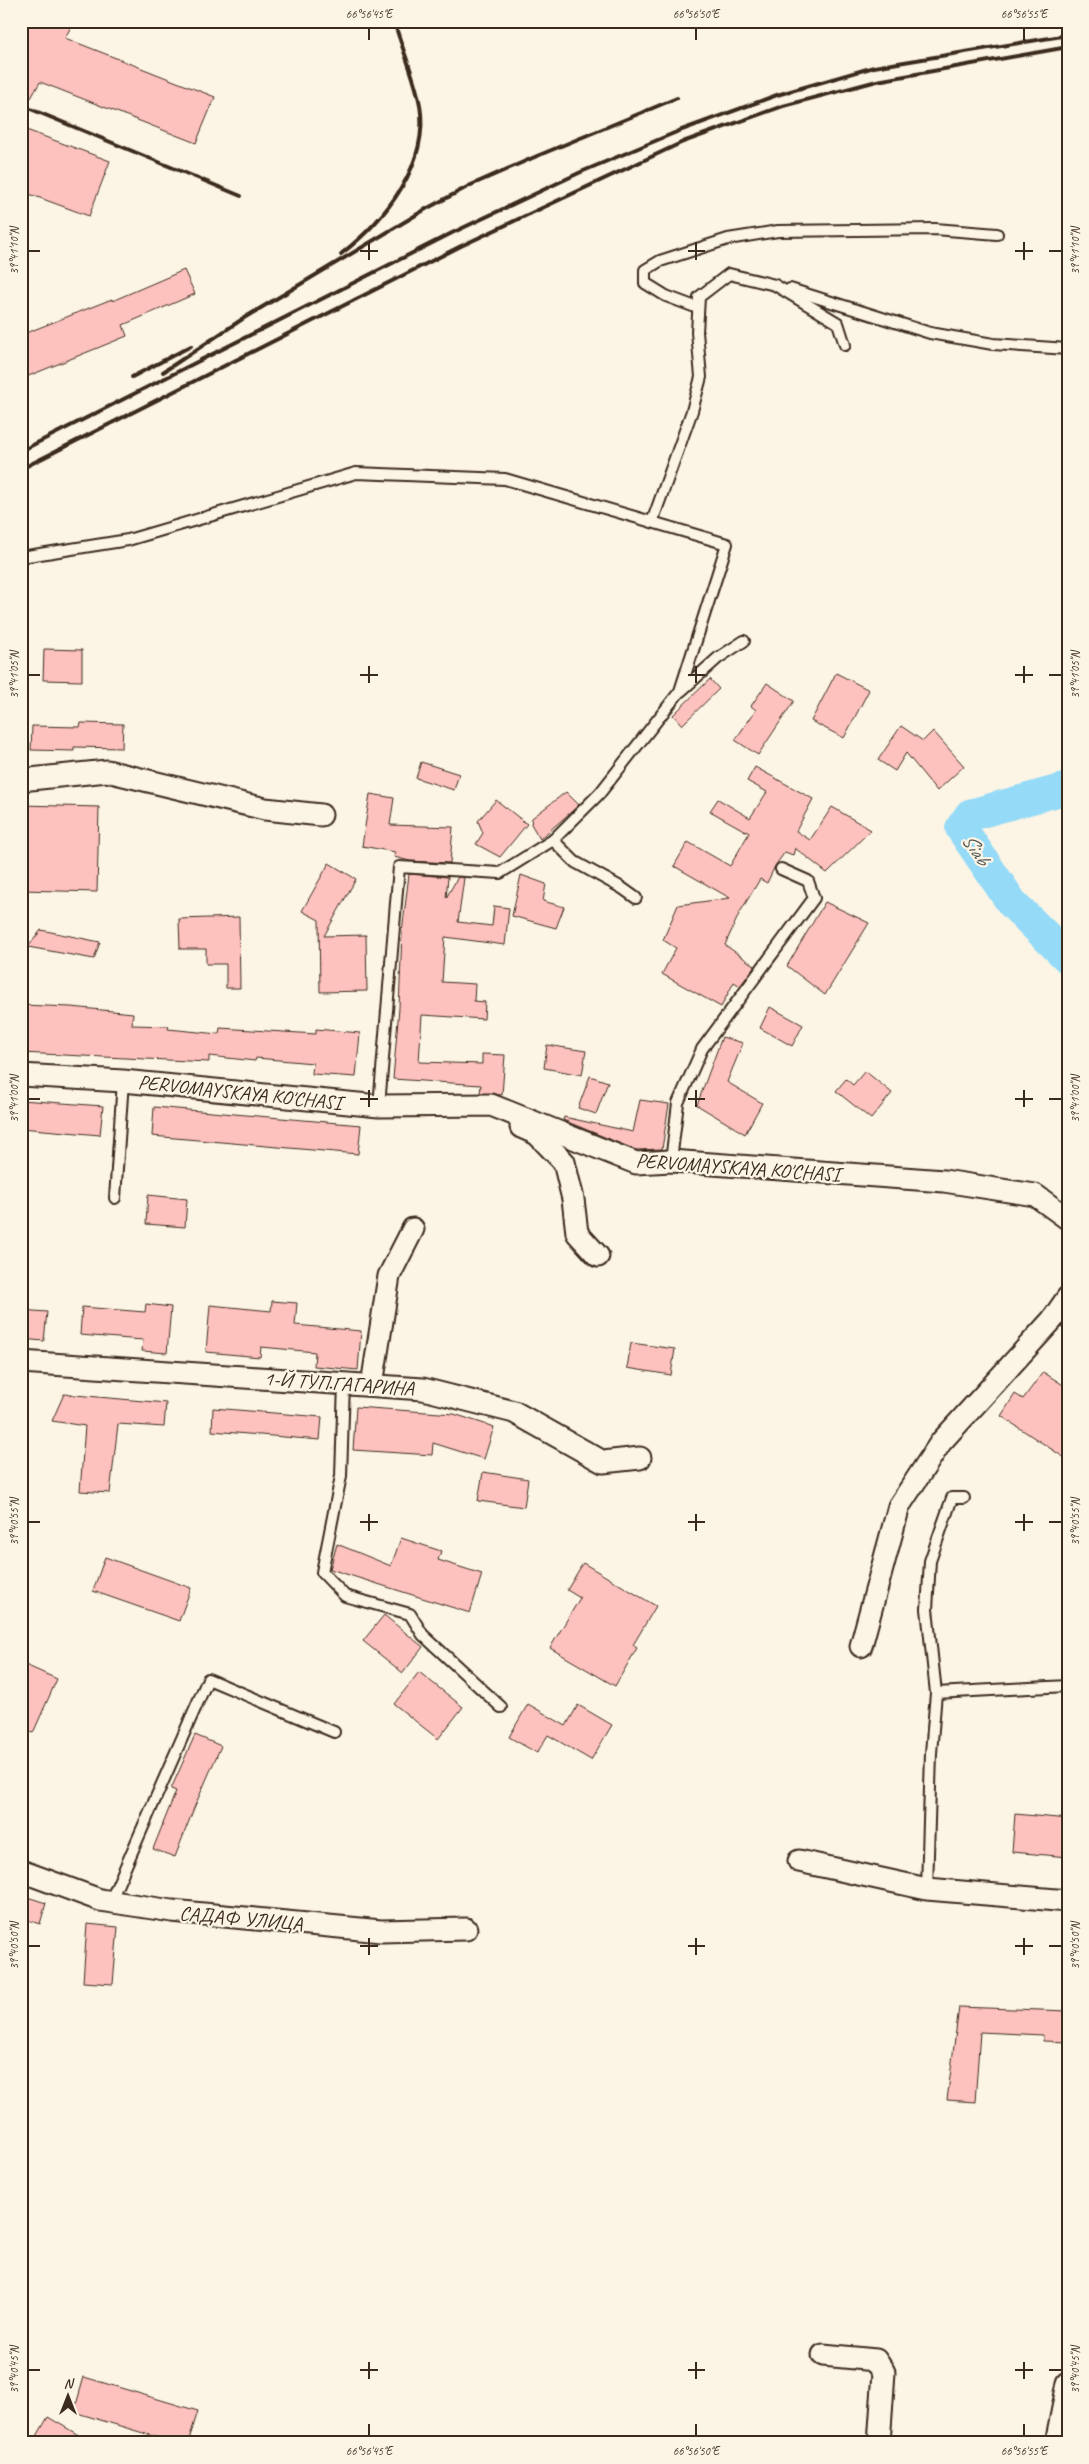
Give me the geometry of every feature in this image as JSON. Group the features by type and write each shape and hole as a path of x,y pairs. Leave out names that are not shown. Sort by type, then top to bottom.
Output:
{"street":[{"path":"21,780 107,771 265,809 321,815"},
{"name":"PERVOMAYSKAYA KO'CHASI","path":"21,1075 123,1081 379,1106 491,1105 636,1163 671,1161 944,1181 1035,1195 1068,1219"},
{"path":"379,1106 490,1114 537,1134 564,1162 573,1199 577,1233 598,1256"},
{"path":"372,1385 389,1276 413,1229"},
{"path":"861,1646 899,1506 941,1442 1052,1320 1068,1297"},
{"name":"1-Й ТУП.ГАГАРИНА","path":"21,1362 424,1389 514,1412 603,1462 640,1458"},
{"path":"799,1861 926,1889 1068,1901"},
{"name":"САДАФ УЛИЦА","path":"21,1871 110,1902 172,1911 381,1931 466,1928"},
{"path":"823,2355 876,2360 882,2366 884,2372 879,2443"},
{"path":"1056,2443 1068,2383"}],"lane":[{"path":"698,308 666,296 645,283 645,270 660,262 728,239 778,231 934,228 996,234"},
{"path":"652,522 692,411 701,377 697,332 699,297 729,274 775,285 930,333 993,344 1068,349"},
{"path":"775,285 838,322 845,345"},
{"path":"21,556 128,540 356,473 505,479 727,544 680,691"},
{"path":"379,1106 399,867 500,873 553,840 600,793 680,691 718,658 744,641"},
{"path":"553,840 575,862 636,898"},
{"path":"671,1161 678,1103 702,1049 814,898 808,881 781,869"},
{"path":"115,1198 123,1081"},
{"path":"344,1383 341,1476 322,1572 345,1596 410,1614 423,1635 501,1707"},
{"path":"926,1889 931,1753 936,1693 926,1609 930,1561 952,1498 964,1498"},
{"path":"110,1902 208,1679 334,1732"},
{"path":"936,1693 1068,1686"}],"building":[{"path":"28,21 74,21 65,38 215,97 196,143 40,82 31,98 21,92 21,33"},
{"path":"21,128 110,161 89,216 21,191"},
{"path":"184,270 195,294 123,325 127,336 21,379 21,335 112,299 112,301"},
{"path":"44,649 82,650 82,681 43,680"},
{"path":"836,673 869,690 844,738 811,721"},
{"path":"710,679 719,689 682,725 673,715"},
{"path":"767,683 794,701 758,755 735,740 756,710 751,706"},
{"path":"81,723 123,724 122,748 74,747 74,751 31,750 32,726 80,727"},
{"path":"901,726 923,741 933,731 964,766 937,791 906,753 895,771 878,760"},
{"path":"421,762 459,774 454,790 416,778"},
{"path":"755,767 813,799 796,831 810,840 832,807 871,830 827,873 795,848 793,855 785,852 775,866 767,883 760,879 739,914 725,945 755,966 740,986 734,982 721,1007 662,974 676,948 663,940 678,905 730,898 674,866 688,842 730,866 749,833 710,811 718,799 750,818 767,792 747,781"},
{"path":"566,792 579,805 540,839 531,824 532,818"},
{"path":"370,794 394,798 390,825 453,827 450,863 410,861 394,857 395,852 362,846"},
{"path":"496,800 527,824 500,857 476,844 483,833 478,821"},
{"path":"21,805 99,807 97,892 21,890"},
{"path":"329,863 356,879 324,936 366,935 367,991 320,992 319,920 302,911"},
{"path":"409,874 448,877 446,898 458,877 464,878 458,922 492,926 494,906 509,908 505,945 445,937 442,982 475,984 474,1001 485,1002 484,1019 422,1015 419,1062 482,1064 482,1054 505,1055 502,1095 480,1093 481,1085 393,1079 399,1008 402,932"},
{"path":"521,875 546,884 543,901 564,907 556,928 512,916"},
{"path":"825,902 869,923 825,995 787,966"},
{"path":"239,917 240,988 226,988 226,964 206,964 206,949 180,949 179,919"},
{"path":"41,930 100,942 94,959 28,947"},
{"path":"21,1005 71,1007 133,1013 132,1025 169,1026 168,1029 219,1034 220,1028 316,1034 316,1029 360,1033 356,1077 312,1074 313,1063 256,1058 255,1061 209,1056 209,1062 21,1053"},
{"path":"770,1007 803,1025 792,1046 760,1028"},
{"path":"722,1037 743,1043 727,1082 762,1103 745,1134 697,1105"},
{"path":"547,1045 586,1051 582,1075 544,1068"},
{"path":"865,1071 892,1093 871,1119 836,1091 846,1079 853,1085"},
{"path":"590,1076 608,1082 596,1114 578,1108"},
{"path":"21,1100 103,1106 100,1135 21,1128"},
{"path":"640,1100 669,1104 662,1149 636,1150 563,1120 564,1117 633,1132"},
{"path":"154,1107 361,1125 358,1154 152,1136"},
{"path":"148,1195 187,1199 185,1227 146,1224"},
{"path":"272,1301 297,1303 295,1325 361,1331 358,1370 314,1366 315,1352 261,1347 260,1357 206,1352 210,1305 271,1311"},
{"path":"146,1304 171,1307 167,1353 142,1351 143,1340 80,1335 82,1307 145,1312"},
{"path":"21,1310 47,1312 44,1341 21,1339"},
{"path":"631,1343 675,1349 671,1375 627,1368"},
{"path":"1043,1372 1068,1388 1068,1460 1001,1416 1015,1394 1023,1399"},
{"path":"64,1394 166,1403 164,1427 118,1424 110,1493 80,1491 85,1426 52,1421"},
{"path":"356,1407 454,1414 494,1427 484,1459 433,1443 432,1455 353,1450"},
{"path":"213,1408 322,1417 320,1440 212,1431"},
{"path":"483,1472 528,1479 524,1507 478,1501"},
{"path":"401,1538 441,1551 438,1560 482,1574 470,1613 330,1569 337,1544 391,1566"},
{"path":"105,1557 191,1588 179,1621 93,1591"},
{"path":"583,1563 656,1606 633,1645 637,1648 615,1686 550,1648 580,1598 567,1590"},
{"path":"384,1615 423,1647 403,1673 363,1641"},
{"path":"21,1663 57,1679 33,1733 21,1728"},
{"path":"419,1672 463,1707 438,1739 394,1704"},
{"path":"528,1704 566,1726 578,1705 612,1725 591,1760 548,1735 537,1753 509,1737"},
{"path":"195,1735 221,1746 175,1857 153,1849 176,1791 171,1789"},
{"path":"1015,1814 1068,1819 1068,1857 1012,1852"},
{"path":"21,1895 46,1903 40,1924 21,1918"},
{"path":"87,1924 118,1927 113,1984 83,1982"},
{"path":"959,2007 1068,2011 1068,2042 1043,2041 1043,2035 980,2032 975,2102 947,2100"},
{"path":"84,2377 198,2411 188,2443 176,2443 74,2412"},
{"path":"48,2417 92,2443 33,2443"}],"waterway":[{"name":"Siab","path":"1068,788 970,815 961,828 1012,903 1068,958"}],"railway":[{"path":"341,254 373,225 388,207 401,189 411,169 418,148 421,127 420,105 394,21"},
{"path":"21,451 452,233 581,172 679,131 777,95 874,67 1068,35"},
{"path":"21,469 461,246 683,142 783,106 877,81 1068,47"},
{"path":"163,372 244,318 426,209 471,185 677,98"},
{"path":"21,105 241,196"},
{"path":"132,377 191,346"}]}
